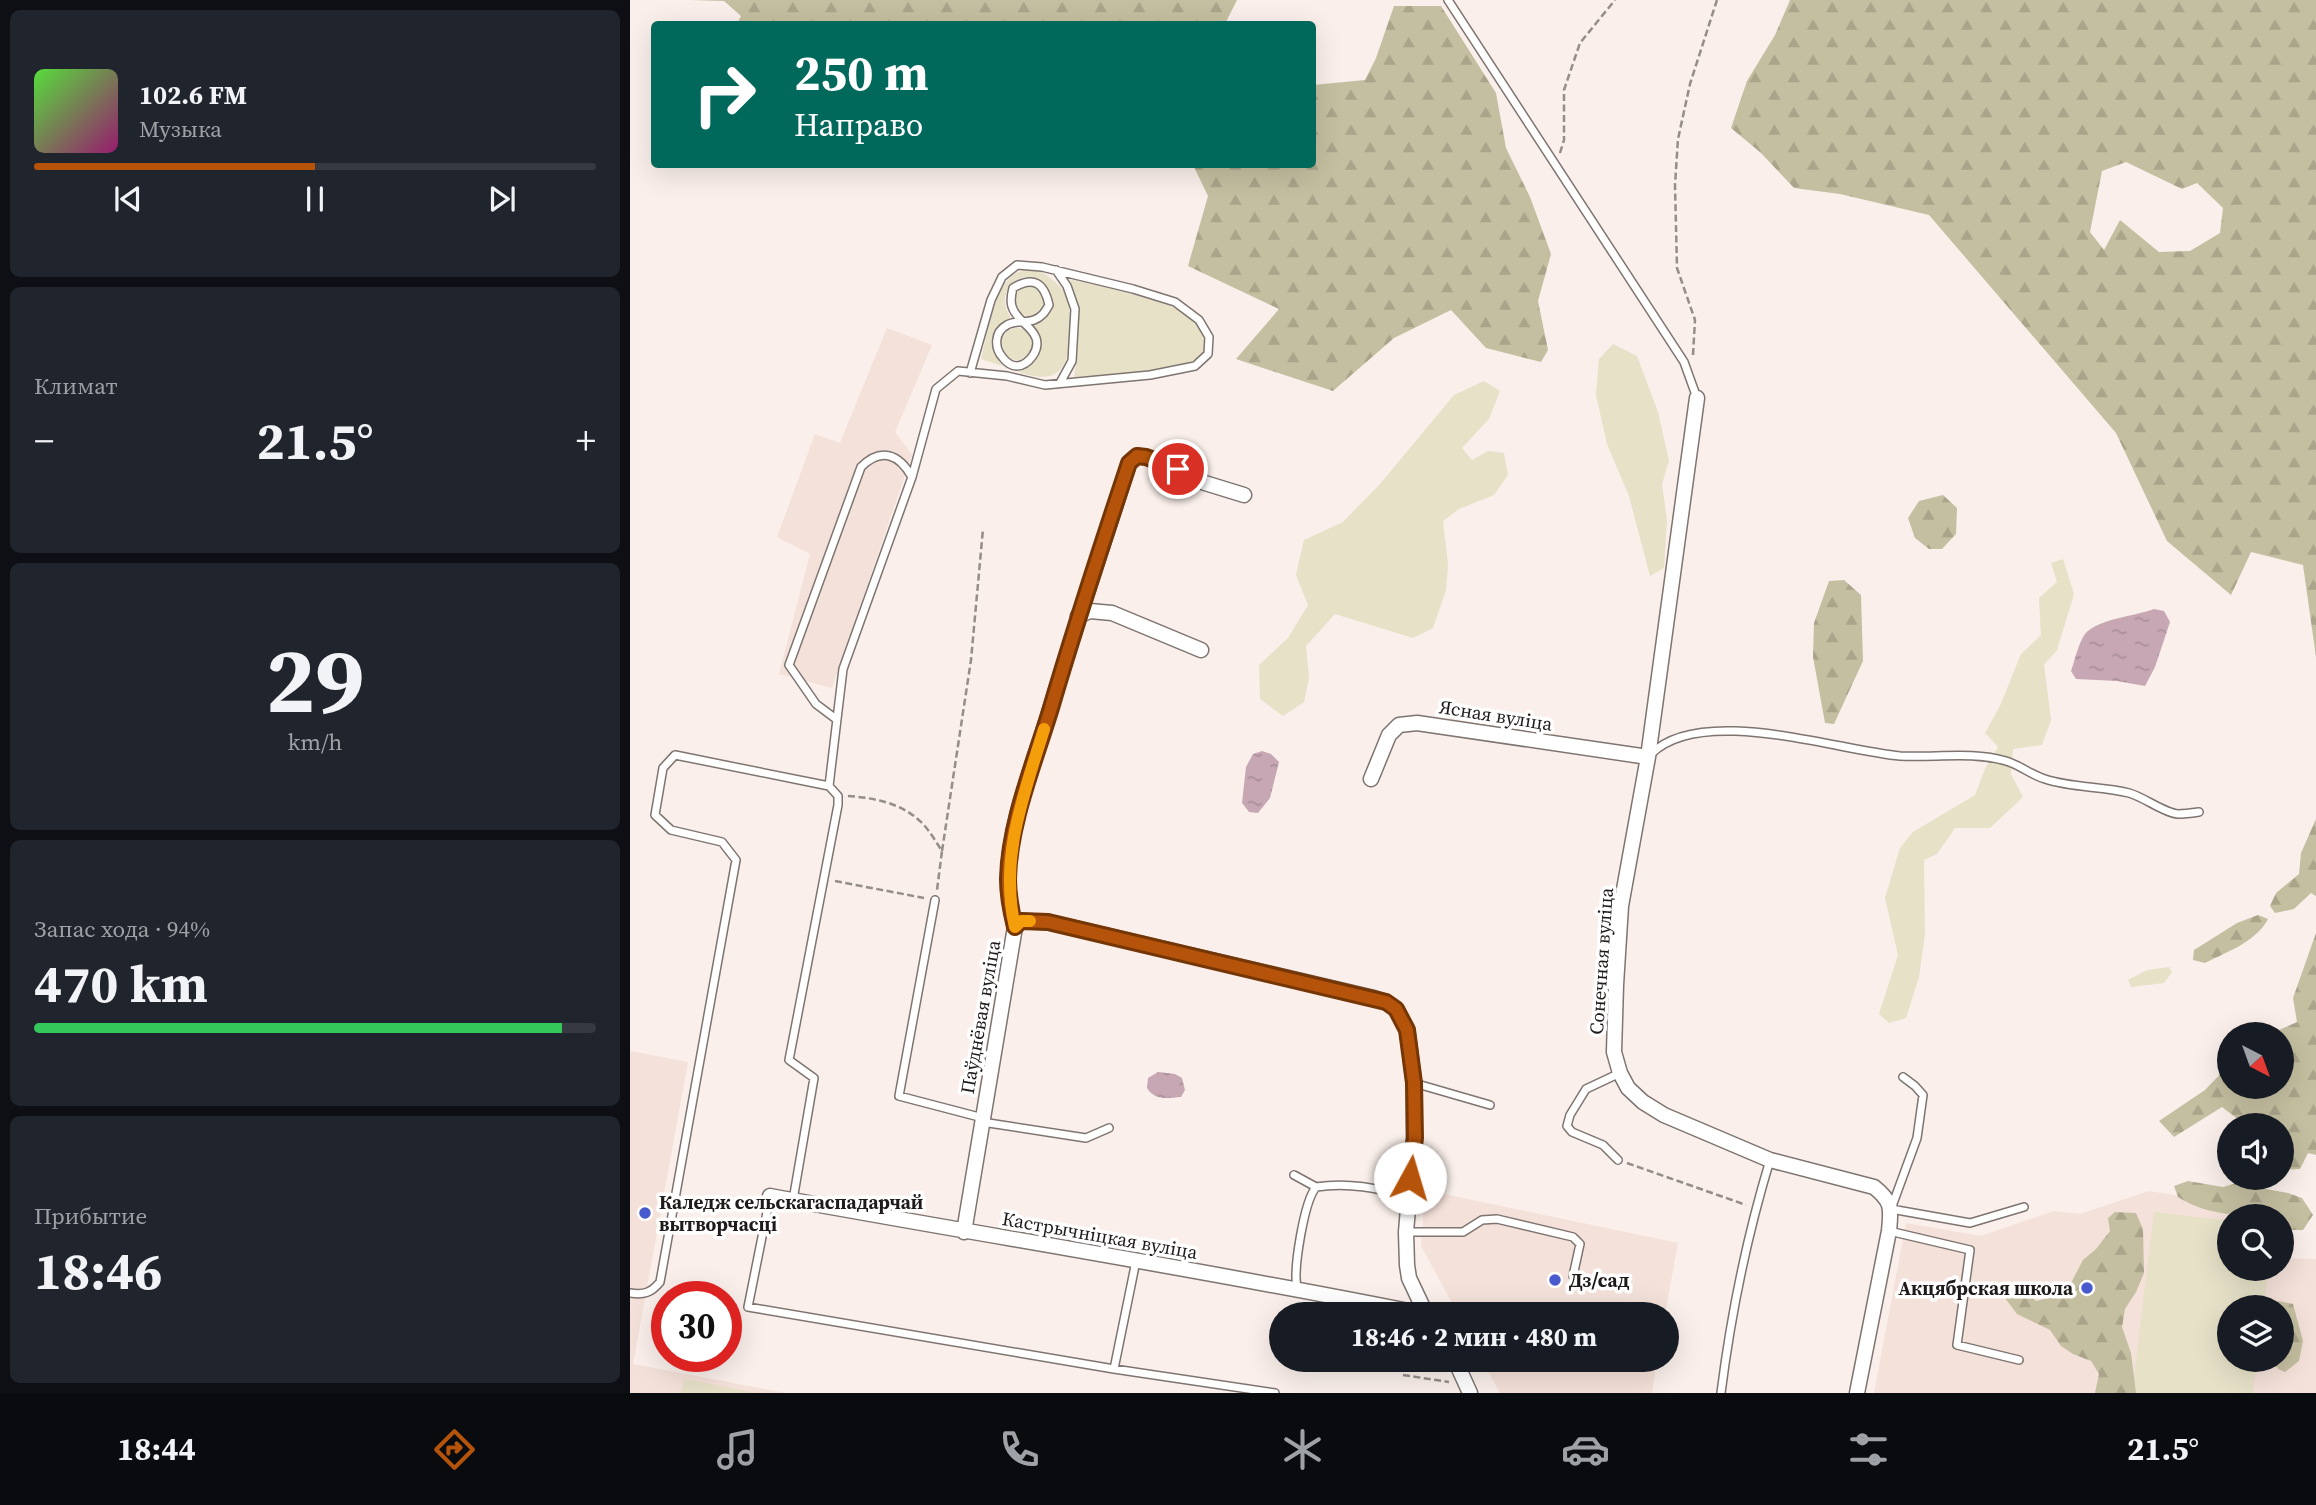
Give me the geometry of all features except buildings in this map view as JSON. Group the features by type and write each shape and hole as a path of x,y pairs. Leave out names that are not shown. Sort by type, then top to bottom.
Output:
{"street":[{"name":"Сонечная вуліца","path":"1697,398 1648,757 1621,906 1614,1052 1628,1088 1654,1109 1695,1130 1770,1160 1874,1187 1886,1197 1891,1209"},
{"path":"1015,927 1008,878 1020,809 1078,616 1129,463 1137,456 1146,457 1205,483 1244,495"},
{"path":"1078,616 1090,611 1112,613 1201,650"},
{"name":"Ясная вуліца","path":"1371,779 1389,735 1399,725 1417,723 1648,757"},
{"name":"Паўднёвая вуліца","path":"964,1232 1015,927 1021,921 1048,922 1386,1002 1396,1009 1407,1030 1414,1083 1415,1138 1406,1232 1409,1278 1419,1302"},
{"name":"Кастрычніцкая вуліца","path":"771,1196 1365,1302"},
{"path":"1857,1393 1891,1209"},
{"path":"1460,1372 1468,1389"}],"lane":[{"path":"1448,0 1684,362 1697,398"},
{"path":"829,786 844,669 912,477 936,389 958,371 970,373 1007,376 1045,384 1150,375 1195,366 1208,354 1209,337 1199,320 1175,302 1056,270 1017,265 1002,277 991,300 970,373"},
{"path":"1056,270 1067,286 1075,309 1072,361 1060,383"},
{"path":"1022,321 1013,311 1009,300 1013,288 1025,281 1037,282 1046,291 1049,305 1043,315 1033,321 1022,321 1007,325 998,334 996,346 1002,357 1011,365 1020,366 1030,361 1036,349 1036,340 1030,328 1022,321"},
{"path":"1007,376 1011,365"},
{"path":"836,719 816,704 789,664 860,467 870,458 881,455 896,458 905,464 912,477"},
{"path":"1648,757 1661,744 1702,733 1762,733 1898,755 1997,759 2044,779 2129,793 2175,814 2199,812"},
{"path":"660,1281 736,860 722,842 671,830 654,815 663,768 675,755 829,786 838,796 789,1059 814,1078 793,1200"},
{"path":"936,900 899,1096 982,1120 1086,1138 1109,1128"},
{"path":"1618,1160 1603,1145 1572,1132 1567,1126 1570,1115 1586,1089 1620,1073"},
{"path":"1903,1077 1923,1095 1917,1138 1891,1209 1970,1223 2024,1207"},
{"path":"1414,1083 1490,1105"},
{"path":"1721,1393 1728,1338 1755,1209 1770,1160"},
{"path":"1294,1175 1316,1187 1341,1184 1408,1197"},
{"path":"1297,1288 1295,1276 1306,1210 1316,1187"},
{"path":"771,1196 748,1307 1114,1369 1275,1393"},
{"path":"1406,1232 1463,1232 1482,1220 1496,1219 1573,1237 1580,1244 1573,1276"},
{"path":"1889,1231 1970,1250 1957,1345 2020,1360"},
{"path":"1114,1369 1136,1260"},
{"path":"630,1293 642,1295 651,1291"}],"path":[{"path":"1556,166 1564,140 1564,90 1580,43 1615,0"},
{"path":"1684,362 1693,358 1695,320 1677,268 1675,185 1678,139 1690,84 1717,0"},
{"path":"824,878 936,900 971,660 983,528"},
{"path":"838,796 879,799 905,811 923,823 942,851"},
{"path":"1618,1160 1755,1209"},
{"path":"1402,1375 1468,1389"}],"shaded area":[{"path":"1038,270 1064,292 1069,305 1070,321 1069,348 1062,367 1057,373 1041,377 1018,372 1032,363 1040,351 1040,338 1031,324 1042,320 1052,310 1049,292 1042,282 1032,277 1021,278 1012,283 1006,292 1005,304 1011,318 998,331 992,348 1002,366 981,359 992,312 1002,288 1016,273"},
{"path":"1070,279 1153,300 1183,312 1194,320 1202,332 1205,341 1203,355 1190,362 1158,371 1074,377 1079,309"},
{"path":"1029,286 1040,290 1044,301 1040,312 1029,316 1018,312 1014,301 1018,290"},
{"path":"887,328 932,345 895,432 912,455 832,688 779,674 810,554 777,537 815,434 840,443"},
{"path":"1017,328 1028,333 1033,344 1028,355 1017,360 1006,355 1001,344 1006,333"},
{"path":"1613,344 1637,356 1658,412 1669,461 1662,484 1667,520 1664,568 1650,576 1629,496 1607,444 1596,395 1599,359"},
{"path":"1484,381 1500,391 1489,419 1462,448 1472,460 1488,451 1504,453 1508,475 1494,495 1459,509 1443,521 1448,564 1446,590 1433,628 1413,638 1335,614 1306,646 1309,678 1304,702 1283,716 1260,699 1259,665 1288,638 1308,605 1296,575 1304,540 1343,522 1380,484 1454,395"},
{"path":"2063,559 2074,594 2057,650 2044,665 2051,720 2042,745 2013,749 2011,774 2023,797 1990,828 1955,828 1937,854 1924,860 1925,934 1919,977 1906,1018 1889,1023 1879,1014 1898,955 1885,898 1900,848 1913,832 1975,795 1985,769 1998,747 1985,733 2000,706 2021,654 2041,635 2039,598 2057,582 2051,563"},
{"path":"2169,967 2172,972 2164,983 2131,987 2128,980 2147,970"},
{"name":"Каледж сельскагаспадарчай вытворчасці","path":"630,1051 688,1062 633,1364 651,1367 651,1372 675,1372 786,1393 630,1393"},
{"name":"Дз/сад","path":"1425,1190 1678,1243 1667,1302 1451,1302 1421,1246"},
{"name":"Акцябрская школа","path":"2149,1191 2232,1204 2217,1204 2217,1281 2294,1281 2294,1258 2316,1259 2316,1393 1874,1393 1906,1223 1981,1236 2054,1211 2080,1214"},
{"path":"2154,1212 2217,1220 2217,1281 2267,1281 2265,1295 2217,1295 2217,1372 2256,1372 2253,1393 2132,1393"},
{"path":"1489,1372 1655,1372 1652,1393 1500,1393"},
{"path":"684,1379 757,1393 681,1393"}],"green space":[{"path":"690,0 1237,0 1226,21 738,21 741,16 724,1"},
{"path":"1790,0 2316,0 2316,657 2303,565 2251,552 2231,595 2167,541 2116,433 1929,215 1840,194 1794,188 1761,153 1731,128 1747,81 1775,35","holes":["2126,162 2182,189 2197,183 2223,208 2220,233 2190,251 2159,252 2120,220 2104,250 2090,232 2102,171"]},
{"path":"1394,6 1441,6 1496,93 1506,148 1530,197 1551,254 1538,301 1548,350 1541,362 1486,348 1451,310 1394,338 1333,391 1236,359 1279,309 1188,266 1208,196 1194,168 1316,168 1316,85 1365,80 1376,58"},
{"path":"1943,495 1957,508 1956,534 1942,549 1929,549 1915,538 1908,518 1919,501"},
{"path":"1844,580 1861,595 1863,661 1834,724 1825,723 1813,657 1814,623 1829,581"},
{"path":"2316,819 2316,896 2311,893 2294,909 2275,913 2270,906 2276,893 2299,874 2301,853"},
{"path":"2258,915 2268,919 2249,940 2205,963 2193,960 2194,950 2237,923"},
{"path":"2316,933 2316,1155 2308,1153 2300,1169 2294,1169 2294,1113 2230,1113 2222,1107 2174,1137 2159,1121 2205,1090 2217,1078 2217,1099 2294,1099 2294,1023 2297,1022 2293,998"},
{"path":"2188,1181 2217,1186 2217,1190 2272,1190 2288,1193 2302,1198 2313,1215 2303,1230 2294,1230 2294,1204 2217,1204 2217,1212 2190,1204 2178,1197 2174,1186"},
{"path":"2115,1212 2136,1213 2143,1229 2144,1273 2125,1309 2122,1327 2131,1353 2136,1393 2095,1393 2099,1374 2091,1361 2061,1346 2050,1330 2017,1314 2005,1298 2007,1290 2020,1283 2036,1301 2057,1296 2071,1283 2083,1260 2110,1231 2108,1218"},
{"path":"2294,1308 2303,1341 2299,1361 2294,1365"}],"water":[{"path":"2154,609 2164,611 2170,622 2155,667 2145,686 2117,681 2076,679 2071,671 2085,634 2107,621"},
{"path":"1262,751 1271,754 1279,762 1270,798 1258,813 1249,812 1242,803 1246,767 1253,754"},
{"path":"1158,1072 1175,1074 1182,1078 1185,1090 1181,1097 1162,1098 1150,1092 1147,1088 1148,1078"}],"slow traffic":[{"path":"1030,921 1021,921 1015,927 1008,878 1020,809 1044,729"}],"place":[{"name":"Каледж сельскагаспадарчай вытворчасці","path":"645,1213"},
{"name":"Дз/сад","path":"1555,1280"},
{"name":"Акцябрская школа","path":"2087,1288"}],"route":[{"path":"1178,469 1146,457 1137,456 1129,463 1078,616 1020,809 1008,878 1015,927 1021,921 1048,922 1386,1002 1403,1018 1407,1030 1414,1083 1415,1138 1410,1178"}]}
